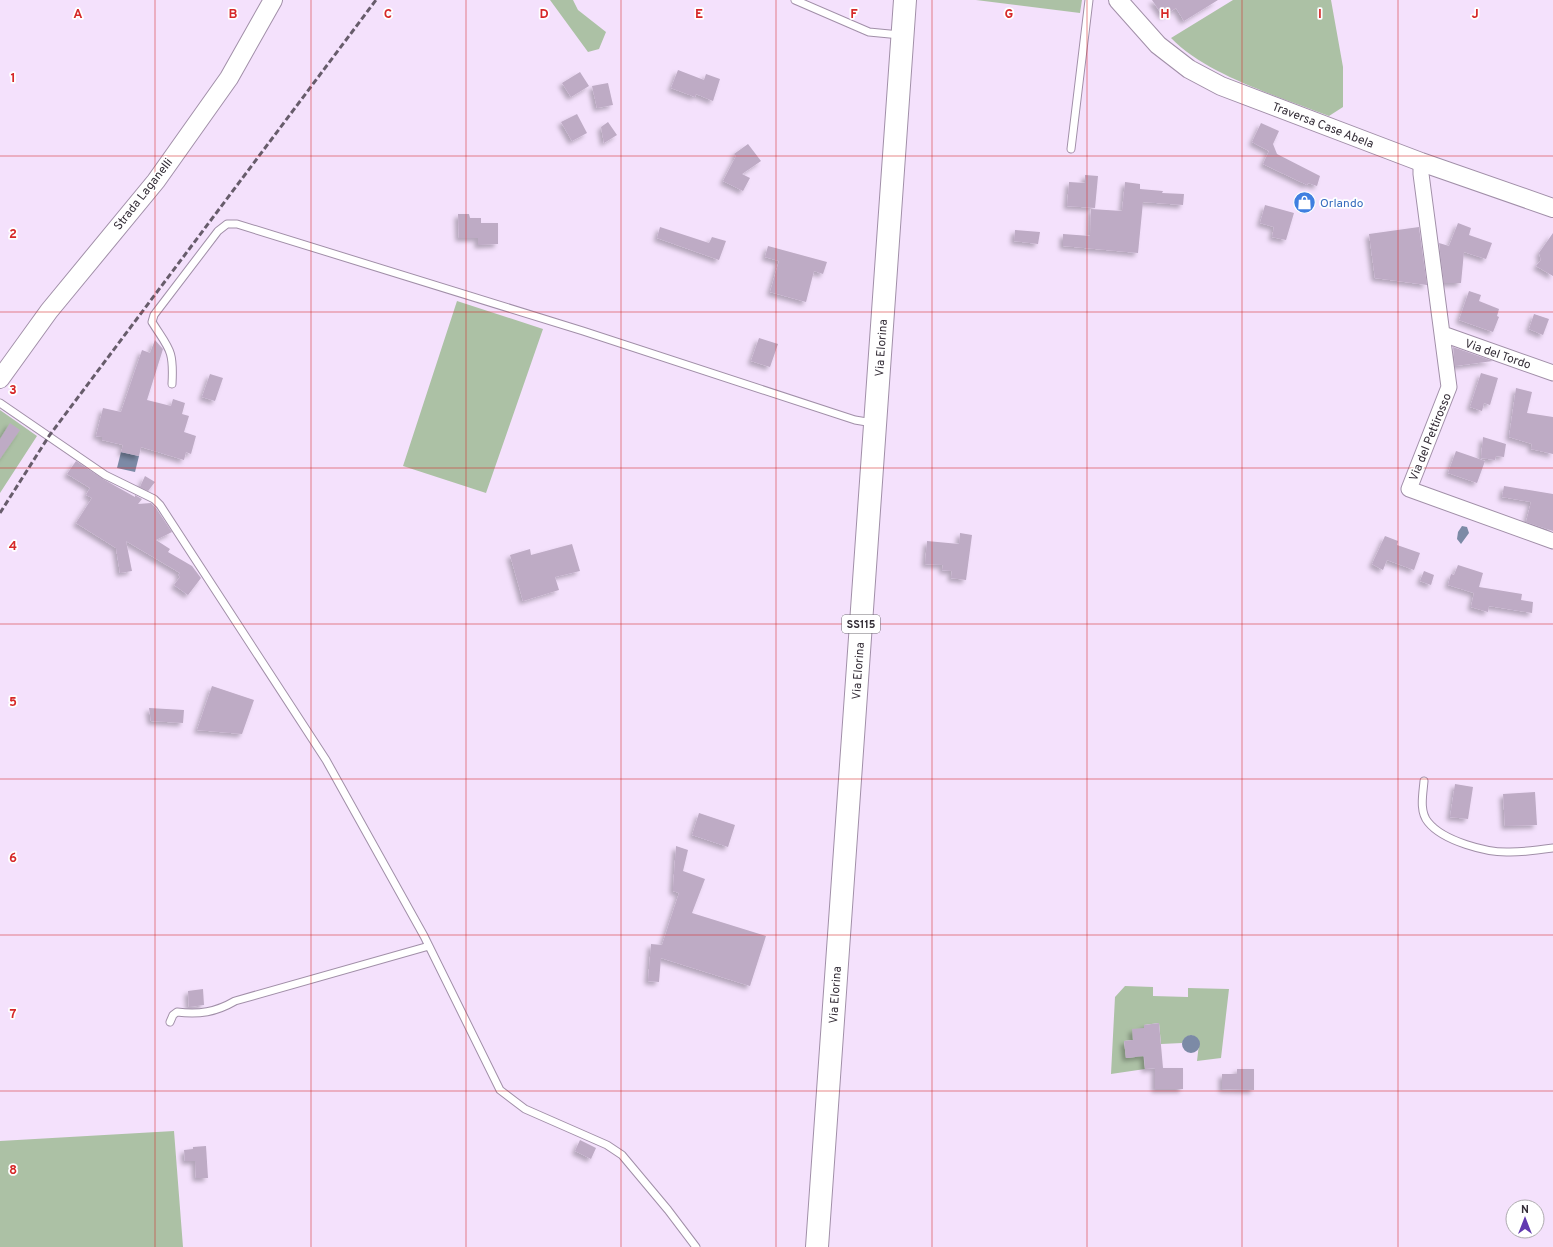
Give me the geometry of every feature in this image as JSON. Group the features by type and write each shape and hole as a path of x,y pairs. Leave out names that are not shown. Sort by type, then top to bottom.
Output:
{"main road":[{"name":"Via Elorina","path":"817,1247 905,0"}],"street":[{"name":"Strada Laganelli","path":"0,379 49,311 156,181 229,78 273,0"},
{"name":"Traversa Case Abela","path":"1118,0 1158,45 1189,69 1242,94 1421,162 1553,208"},
{"name":"Via del Pettirosso","path":"1421,162 1421,174 1449,387 1409,489 1553,540"},
{"name":"Via del Tordo","path":"1443,334 1553,373"}],"lane":[{"path":"795,0 869,32 902,35"},
{"path":"1071,149 1089,0"},
{"path":"172,384 173,362 164,338 152,322 154,315 218,231 227,224 237,224 583,331 855,420 875,423"},
{"path":"0,403 105,475 154,499 160,505 326,760 429,946 500,1090 525,1109 607,1145 622,1155 668,1210 696,1247"},
{"path":"1424,780 1422,805 1428,822 1445,836 1478,848 1509,852 1553,848"},
{"path":"170,1022 173,1015 177,1012 198,1014 211,1012 235,1001 429,946"}],"green space":[{"path":"550,0 573,0 578,10 606,32 599,49 588,52"},
{"path":"976,0 1082,0 1080,13"},
{"path":"1233,0 1331,0 1343,67 1343,107 1329,116 1268,93 1205,64 1186,51 1171,38"},
{"path":"457,301 543,329 486,493 403,466"},
{"path":"0,410 37,436 0,493"},
{"path":"1125,986 1153,987 1153,996 1188,997 1188,988 1229,989 1221,1058 1197,1061 1199,1044 1194,1036 1186,1037 1182,1043 1161,1044 1159,1023 1144,1025 1144,1028 1133,1040 1124,1041 1126,1058 1143,1054 1145,1069 1111,1074 1115,997"},
{"path":"174,1131 183,1247 0,1247 0,1141"}],"water":[{"path":"121,452 139,456 135,472 117,468"},
{"path":"1462,526 1467,527 1469,533 1461,544 1457,539 1458,532"},
{"path":"1191,1035 1197,1038 1200,1044 1197,1050 1191,1053 1185,1050 1182,1044 1185,1038"}],"building":[{"path":"1152,0 1218,0 1184,21 1176,8 1163,16"},
{"path":"678,70 704,80 706,74 720,79 713,101 696,94 695,97 671,88"},
{"path":"580,72 589,86 571,97 562,83"},
{"path":"608,83 613,105 597,108 592,86"},
{"path":"577,114 587,133 572,141 561,122"},
{"path":"608,122 617,135 604,143 601,127"},
{"path":"1261,123 1279,131 1273,144 1277,154 1320,176 1317,186 1308,183 1307,185 1263,164 1269,151 1252,142"},
{"path":"748,144 761,161 742,174 750,178 743,191 723,181 736,156 734,154"},
{"path":"1085,175 1098,176 1095,208 1067,206 1069,182 1085,183"},
{"path":"1125,182 1140,184 1140,189 1163,191 1162,193 1184,194 1183,205 1143,202 1138,253 1063,246 1063,234 1090,236 1091,209 1122,211"},
{"path":"1265,205 1294,213 1286,240 1272,237 1274,227 1260,223"},
{"path":"458,214 469,214 470,218 481,218 481,223 498,223 498,244 478,245 478,238 459,238"},
{"path":"1458,223 1471,228 1469,235 1492,243 1486,259 1464,252 1461,283 1444,283 1439,243 1449,246"},
{"path":"660,227 709,243 712,237 726,241 719,260 657,238"},
{"path":"1419,227 1427,285 1375,278 1369,234"},
{"path":"1015,230 1040,232 1038,244 1014,241"},
{"path":"1553,233 1553,276 1536,266 1541,260 1539,253"},
{"path":"768,246 827,262 823,274 814,271 806,302 770,292 779,261 765,257"},
{"path":"1469,291 1481,295 1479,301 1499,309 1497,316 1499,317 1493,332 1459,320"},
{"path":"1534,314 1549,319 1543,335 1529,329"},
{"path":"759,338 778,344 770,367 751,361"},
{"path":"155,340 163,349 147,400 171,406 173,399 185,403 182,414 189,416 184,432 196,436 191,454 186,452 184,460 141,447 139,456 121,452 123,445 102,440 102,437 96,436 103,408 121,412 142,350 150,353"},
{"path":"1453,347 1493,361 1455,366"},
{"path":"1481,373 1498,378 1490,405 1484,403 1482,411 1470,407"},
{"path":"210,374 223,378 215,401 202,397"},
{"path":"1516,388 1532,392 1527,413 1553,417 1553,454 1531,449 1532,444 1509,437"},
{"path":"10,423 20,430 0,459 0,439"},
{"path":"1483,437 1506,444 1504,457 1496,456 1495,460 1481,458"},
{"path":"1456,451 1485,461 1477,483 1448,473"},
{"path":"76,461 103,479 135,497 135,495 142,499 138,504 151,503 156,508 172,532 156,540 170,549 168,552 192,566 201,578 188,595 174,585 180,577 178,575 180,573 126,541 132,571 120,573 116,548 76,523 92,498 86,495 90,488 67,474"},
{"path":"145,476 155,482 148,491 140,487"},
{"path":"1504,486 1553,494 1553,531 1526,522 1531,502 1502,497"},
{"path":"960,533 972,535 966,580 951,578 952,571 942,570 943,565 925,564 927,541 959,544"},
{"path":"1385,536 1398,541 1397,545 1420,553 1414,570 1387,560 1383,570 1372,564"},
{"path":"572,544 580,571 555,577 559,590 523,601 510,555 530,549 531,555"},
{"path":"1458,565 1483,573 1479,587 1522,594 1521,600 1533,602 1532,613 1489,606 1488,612 1471,607 1474,593 1448,585 1451,574 1454,575"},
{"path":"1424,571 1434,575 1431,585 1420,581"},
{"path":"212,686 254,700 242,734 197,730"},
{"path":"149,708 184,710 183,723 151,721"},
{"path":"1455,784 1473,787 1468,819 1450,817"},
{"path":"1535,792 1537,825 1505,826 1503,794"},
{"path":"699,813 735,825 728,847 692,835"},
{"path":"676,846 688,850 683,871 705,879 692,913 766,936 750,986 661,958 659,982 648,981 651,944 662,945 679,893 673,891"},
{"path":"203,989 204,1005 189,1007 188,991"},
{"path":"1159,1023 1163,1068 1183,1068 1183,1089 1155,1089 1155,1068 1145,1069 1144,1056 1126,1058 1124,1041 1133,1040 1132,1029 1144,1028 1144,1025"},
{"path":"1237,1069 1254,1069 1254,1090 1222,1089 1222,1074 1237,1074"},
{"path":"580,1140 596,1148 591,1159 575,1151"},
{"path":"206,1146 208,1178 196,1178 195,1161 185,1161 184,1150 193,1149 193,1147"}],"railway":[{"path":"0,513 49,436 376,0"}],"place":[{"name":"Orlando","path":"1304,203"}]}
